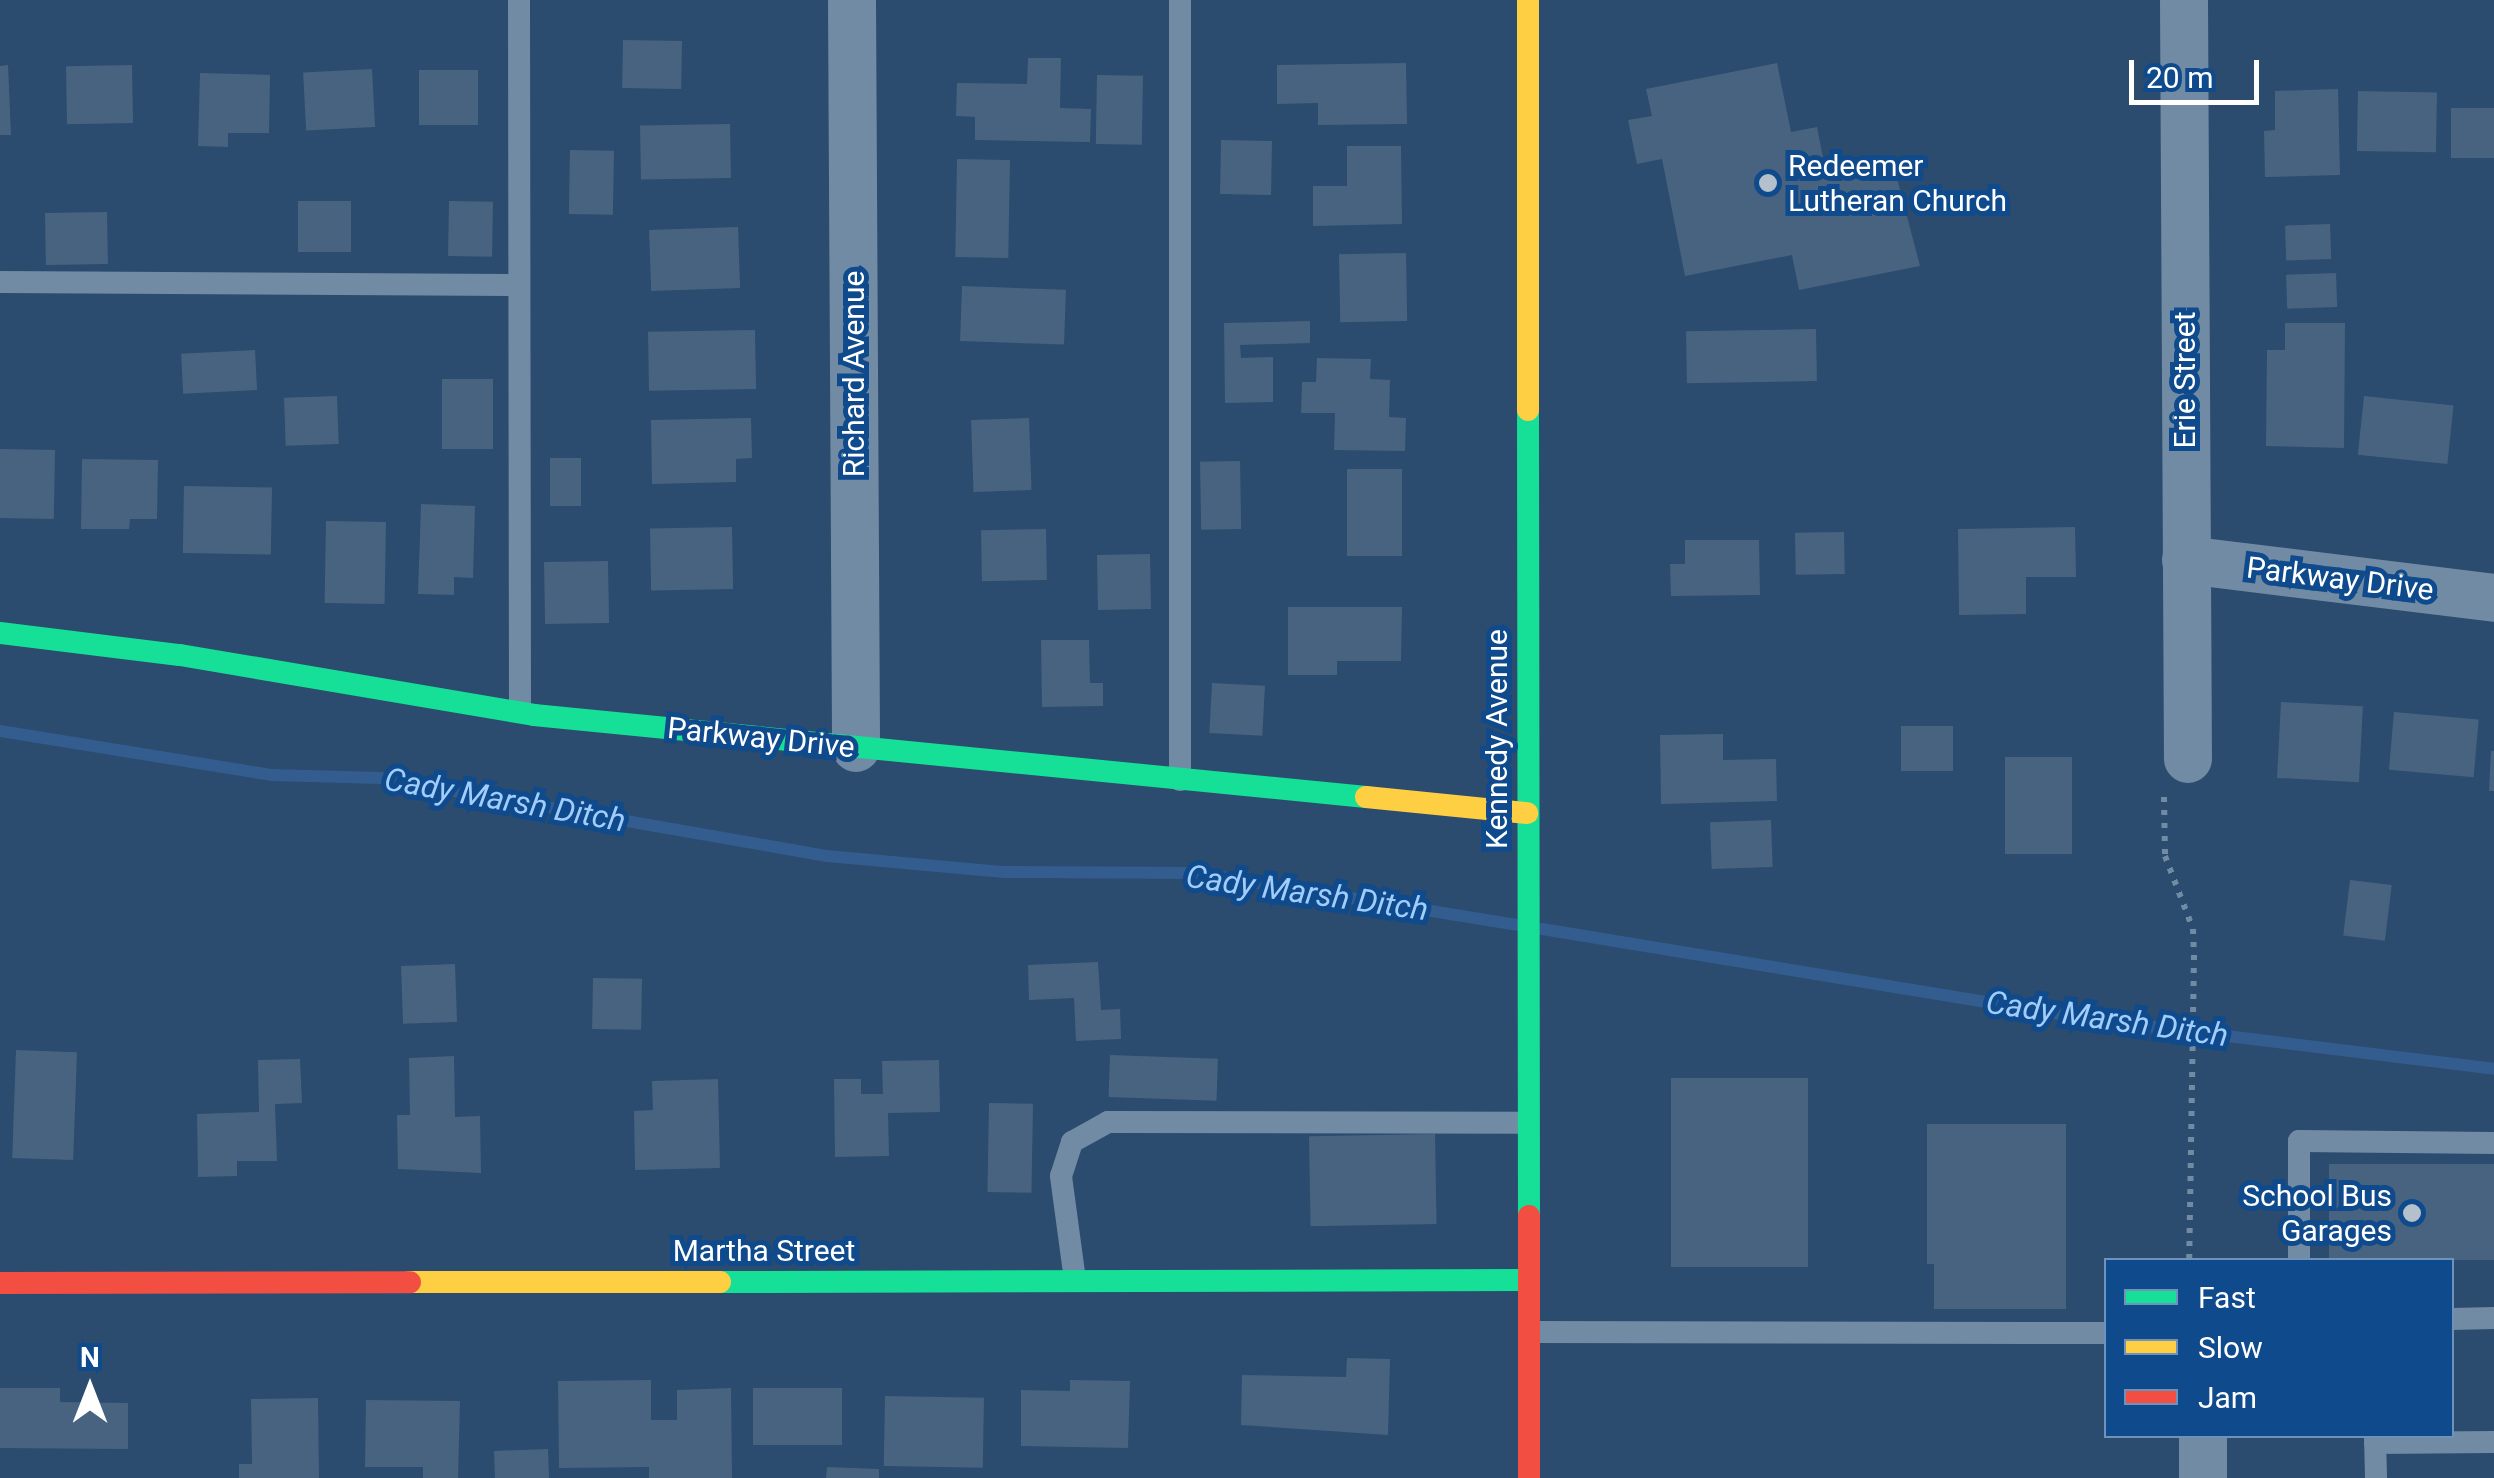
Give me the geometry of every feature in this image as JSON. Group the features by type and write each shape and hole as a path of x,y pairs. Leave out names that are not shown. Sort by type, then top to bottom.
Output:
{"street":[{"name":"Richard Avenue","path":"852,0 856,748"},
{"name":"Kennedy Avenue","path":"1528,0 1529,1478"},
{"name":"Erie Street","path":"2184,0 2188,760"},
{"name":"Parkway Drive","path":"2186,560 2494,598"},
{"name":"Parkway Drive","path":"0,633 180,655 520,712 1527,813"},
{"name":"Martha Street","path":"0,1283 1528,1280"},
{"path":"2203,1438 2203,1478"}],"lane":[{"path":"519,0 520,712"},
{"path":"1180,0 1180,780"},
{"path":"0,282 519,285"},
{"path":"1075,1280 1062,1176 1072,1142 1108,1122 1528,1123"},
{"path":"2299,1258 2300,1141 2494,1144"},
{"path":"2454,1319 2494,1318"},
{"path":"1529,1332 2104,1333"},
{"path":"2376,1478 2375,1439 2494,1442"}],"path":[{"path":"2188,760 2164,786 2166,856 2193,929 2189,1258"}],"building":[{"path":"623,40 682,41 681,89 622,88"},
{"path":"1028,58 1061,58 1060,108 1091,109 1090,142 975,140 975,117 956,116 957,83 1027,84"},
{"path":"1406,63 1407,124 1318,125 1318,103 1277,104 1277,65"},
{"path":"1777,63 1791,132 1817,127 1825,168 1891,155 1920,266 1799,290 1792,255 1685,276 1662,159 1637,164 1628,120 1652,116 1646,89"},
{"path":"8,65 11,135 0,135 0,66"},
{"path":"132,65 133,123 67,124 66,66"},
{"path":"372,69 375,127 306,131 303,73"},
{"path":"419,70 478,70 478,125 419,125"},
{"path":"200,73 270,75 269,133 228,133 228,147 198,146"},
{"path":"1097,75 1143,76 1142,145 1096,144"},
{"path":"2338,89 2340,175 2265,177 2264,131 2275,130 2275,91"},
{"path":"2358,91 2437,92 2436,152 2357,151"},
{"path":"2451,108 2494,108 2494,158 2451,158"},
{"path":"730,124 731,178 641,180 640,126"},
{"path":"1221,140 1272,141 1271,195 1220,194"},
{"path":"1347,146 1401,146 1402,224 1313,226 1313,186 1347,186"},
{"path":"570,150 614,151 613,215 569,214"},
{"path":"957,159 1010,160 1008,258 955,257"},
{"path":"298,201 351,201 351,252 298,252"},
{"path":"449,201 493,202 492,257 448,256"},
{"path":"107,212 108,264 46,265 45,213"},
{"path":"2330,224 2331,259 2286,261 2285,226"},
{"path":"738,227 740,288 651,291 649,230"},
{"path":"1406,253 1407,321 1340,322 1339,254"},
{"path":"2336,273 2337,307 2287,309 2286,275"},
{"path":"962,286 1066,290 1064,345 960,341"},
{"path":"1310,321 1310,343 1240,345 1241,358 1273,357 1273,402 1225,403 1224,323"},
{"path":"2285,323 2345,323 2344,448 2266,446 2267,350 2285,350"},
{"path":"1816,329 1817,381 1687,383 1686,331"},
{"path":"755,330 756,389 649,391 648,332"},
{"path":"255,350 257,390 183,394 181,354"},
{"path":"1317,358 1371,359 1370,379 1390,380 1389,417 1406,418 1405,451 1334,450 1335,413 1301,413 1302,382 1316,382"},
{"path":"442,379 493,379 493,449 442,449"},
{"path":"337,396 339,444 286,446 284,398"},
{"path":"2364,396 2454,405 2447,464 2358,455"},
{"path":"751,418 752,458 736,459 736,482 652,484 651,420"},
{"path":"1029,418 1032,490 974,492 971,420"},
{"path":"0,449 55,450 54,519 0,518"},
{"path":"550,458 581,458 581,506 550,506"},
{"path":"82,459 158,460 157,519 130,519 129,529 81,529"},
{"path":"1240,461 1241,529 1201,530 1200,462"},
{"path":"1347,469 1402,469 1402,556 1347,556"},
{"path":"184,486 272,488 271,555 183,553"},
{"path":"421,504 475,506 473,578 454,577 454,595 418,594"},
{"path":"326,521 386,522 385,604 325,603"},
{"path":"732,527 733,589 651,590 650,528"},
{"path":"2075,527 2076,577 2026,577 2026,614 1959,615 1958,529"},
{"path":"1046,529 1047,580 982,581 981,530"},
{"path":"1844,532 1845,574 1796,575 1795,533"},
{"path":"1685,540 1759,540 1760,595 1671,596 1670,564 1685,564"},
{"path":"1150,554 1151,609 1098,610 1097,555"},
{"path":"608,561 609,623 545,624 544,562"},
{"path":"1288,607 1402,607 1401,661 1337,661 1337,675 1288,675"},
{"path":"1041,640 1089,640 1090,683 1103,683 1103,706 1042,707"},
{"path":"1212,683 1265,686 1262,736 1209,733"},
{"path":"2281,702 2363,706 2359,782 2277,778"},
{"path":"2394,712 2479,719 2474,777 2389,770"},
{"path":"1901,726 1953,726 1953,771 1901,771"},
{"path":"1723,734 1723,760 1776,759 1777,801 1661,804 1660,735"},
{"path":"2494,751 2494,791 2489,791"},
{"path":"2005,757 2072,757 2072,854 2005,854"},
{"path":"1771,820 1773,867 1712,869 1710,822"},
{"path":"2350,880 2392,885 2385,941 2343,936"},
{"path":"1098,962 1101,1010 1120,1009 1121,1039 1076,1041 1074,998 1029,1000 1028,965"},
{"path":"455,964 457,1022 403,1024 401,966"},
{"path":"593,978 642,979 641,1030 592,1029"},
{"path":"16,1050 77,1052 73,1160 12,1158"},
{"path":"1110,1055 1218,1059 1216,1101 1109,1097"},
{"path":"454,1056 455,1117 480,1116 481,1173 398,1169 397,1115 410,1115 409,1058"},
{"path":"300,1059 302,1103 275,1104 277,1161 237,1161 237,1176 198,1177 197,1114 259,1112 258,1060"},
{"path":"939,1060 940,1112 888,1113 889,1156 835,1157 834,1079 861,1079 861,1094 883,1094 882,1061"},
{"path":"1671,1078 1808,1078 1808,1267 1671,1267"},
{"path":"718,1079 720,1168 635,1170 634,1111 653,1110 652,1081"},
{"path":"989,1103 1033,1104 1031,1193 987,1192"},
{"path":"1927,1124 2066,1124 2066,1309 1934,1309 1934,1264 1927,1264"},
{"path":"1435,1134 1437,1224 1311,1226 1309,1136"},
{"name":"School Bus Garages","path":"2329,1164 2494,1164 2494,1260 2329,1258"},
{"path":"1347,1358 1390,1359 1388,1435 1241,1425 1242,1375 1346,1377"},
{"path":"651,1380 651,1420 677,1420 677,1390 731,1388 732,1478 649,1478 649,1467 559,1468 558,1381"},
{"path":"1070,1380 1130,1381 1128,1448 1021,1446 1021,1390 1070,1391"},
{"path":"0,1388 60,1388 60,1402 128,1403 128,1449 0,1448"},
{"path":"753,1388 842,1388 842,1445 753,1445"},
{"path":"885,1396 984,1398 983,1468 884,1466"},
{"path":"318,1398 319,1478 239,1478 239,1464 252,1464 251,1399"},
{"path":"366,1400 460,1401 458,1478 423,1478 423,1467 365,1467"},
{"path":"548,1449 549,1478 495,1478 494,1451"},
{"path":"827,1467 879,1469 879,1478 826,1478"}],"waterway":[{"name":"Cady Marsh Ditch","path":"0,731 272,775 380,778 827,856 1004,872 1197,873 1517,925"},
{"name":"Cady Marsh Ditch","path":"1542,929 2089,1019 2494,1069"}],"traffic: fast":[{"path":"1528,410 1529,1216"},
{"path":"0,633 180,655 534,715 1366,797"},
{"path":"720,1282 1528,1280"}],"traffic: slow":[{"path":"1528,0 1528,410"},
{"path":"1366,797 1527,813"},
{"path":"410,1282 720,1282"}],"traffic: jam":[{"path":"1529,1216 1529,1478"},
{"path":"0,1283 410,1282"}],"place":[{"name":"Redeemer Lutheran Church","path":"1768,183"},
{"name":"School Bus Garages","path":"2412,1213"}]}
